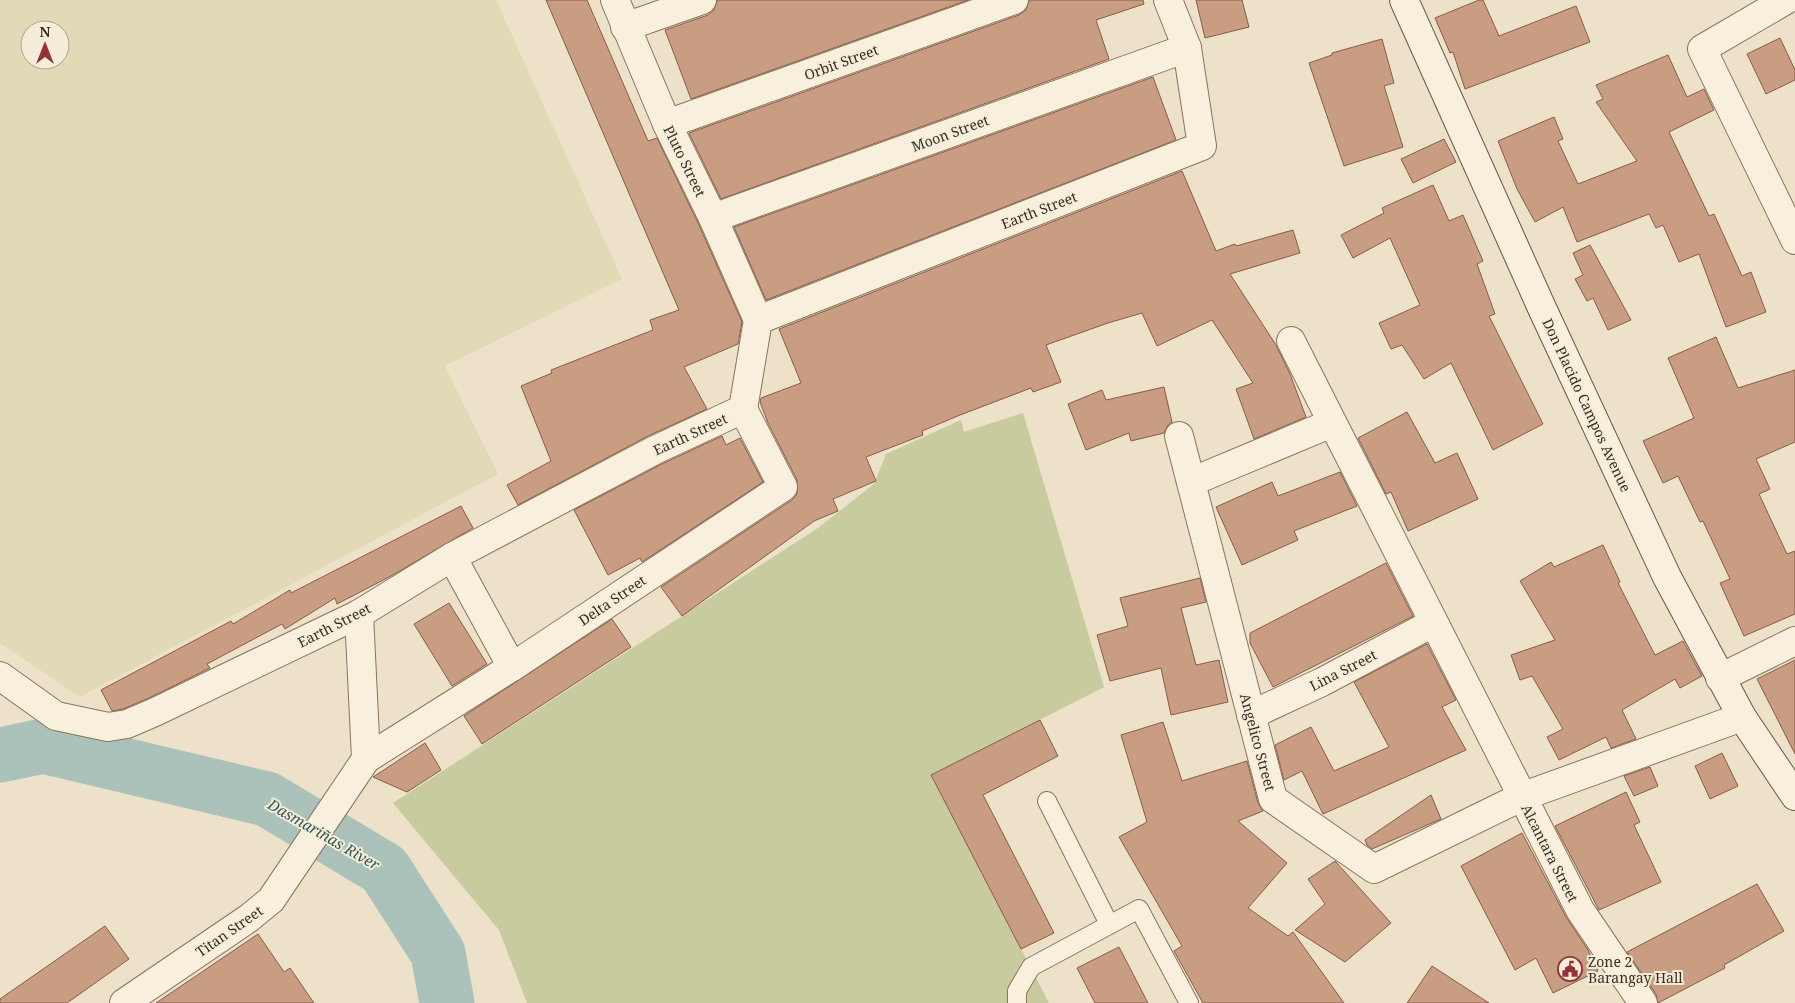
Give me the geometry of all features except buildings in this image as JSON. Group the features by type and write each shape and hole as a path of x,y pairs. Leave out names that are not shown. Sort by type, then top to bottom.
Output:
{"street":[{"name":"Pluto Street","path":"615,0 667,124 713,218 758,320"},
{"path":"625,27 702,0"},
{"name":"Orbit Street","path":"667,124 1014,0"},
{"name":"Earth Street","path":"0,676 56,716 108,727 127,724 155,712 359,614 452,557 655,450 743,408 758,320 1202,146 1187,48 1168,0"},
{"name":"Don Placido Campos Avenue","path":"1404,0 1541,306 1666,577 1742,718 1795,796"},
{"path":"1786,0 1702,48 1795,240"},
{"name":"Moon Street","path":"713,218 1187,48"},
{"path":"1291,341 1521,797"},
{"name":"Delta Street","path":"366,760 512,667 783,487 743,408"},
{"path":"1191,482 1332,423"},
{"name":"Angelico Street","path":"1179,436 1272,799 1374,869 1521,797"},
{"path":"452,557 512,667"},
{"path":"359,614 366,760"},
{"name":"Lina Street","path":"1251,715 1322,682 1433,623"},
{"path":"1720,678 1795,641"},
{"name":"Alcantara Street","path":"1643,1003 1580,910 1521,797 1742,718"},
{"name":"Titan Street","path":"124,1003 249,918 271,900 366,760"}],"lane":[{"path":"1047,801 1109,924"},
{"path":"1018,1003 1017,991 1031,967 1139,909 1189,1003"}],"shaded area":[{"path":"0,0 496,0 622,279 445,366 498,474 80,697 0,643"}],"green space":[{"path":"1023,413 1104,687 932,775 1049,1003 527,1003 499,930 393,803 818,528 874,484 886,454 961,420 964,432"}],"waterway":[{"name":"Dasmariñas River","path":"0,755 43,746 267,799 384,869 438,953 447,1003"}],"place":[{"name":"Zone 2 Barangay Hall","path":"1570,969"}]}
